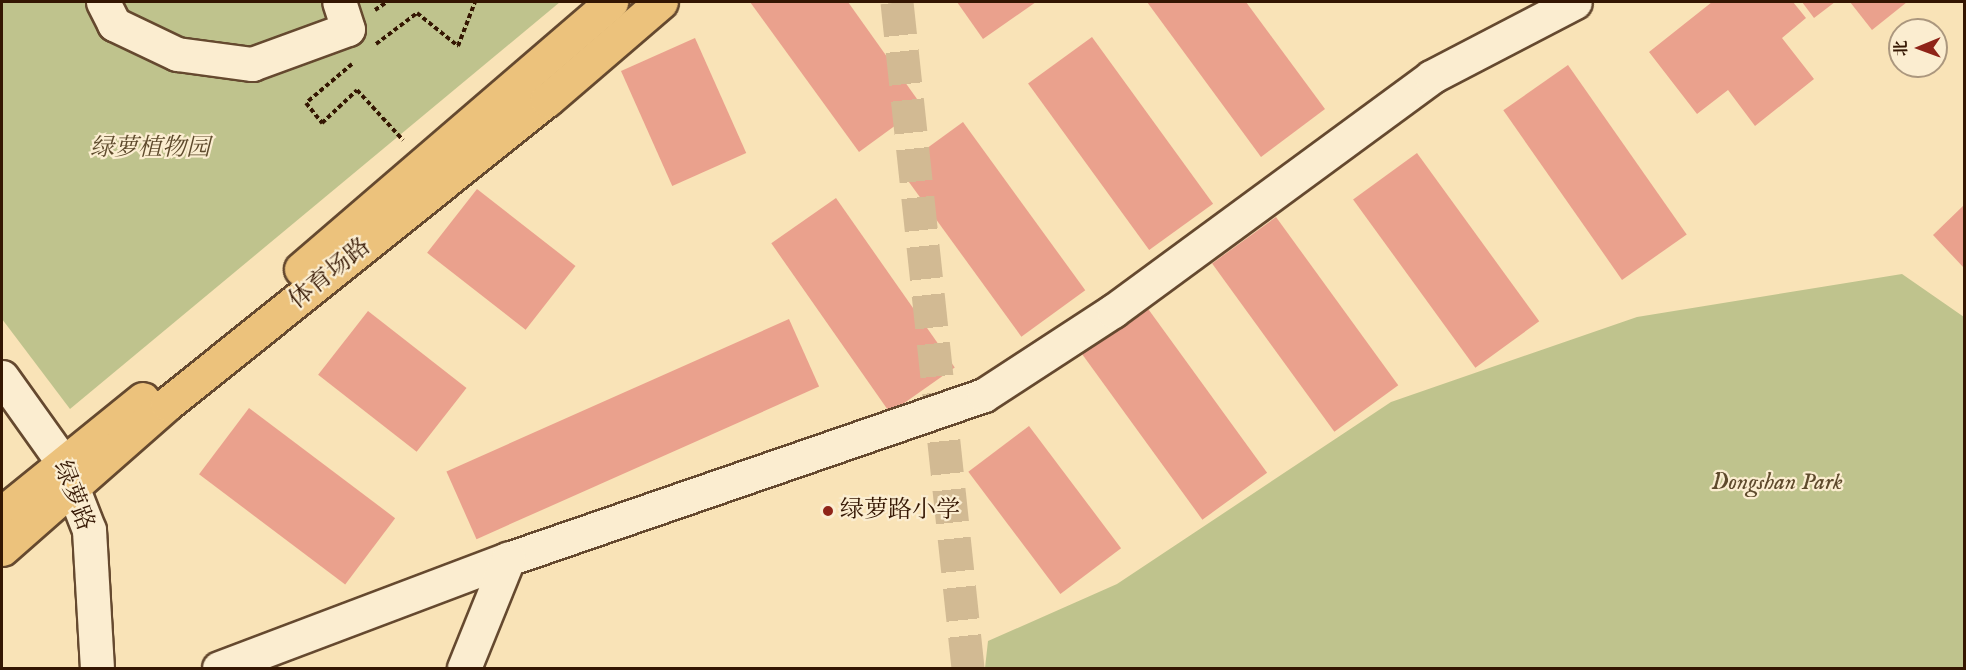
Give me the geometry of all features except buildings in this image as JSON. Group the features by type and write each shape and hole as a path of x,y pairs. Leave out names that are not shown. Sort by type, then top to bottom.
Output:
{"main road":[{"name":"体育场路","path":"2,549 67,474 611,2"},
{"name":"体育场路","path":"2,513 67,474 166,404 547,100 661,2"}],"street":[{"path":"103,2 114,24 177,54 252,64 350,28"},
{"path":"219,669 508,559 984,395 1113,311 1431,77 1575,2"},
{"name":"绿萝路","path":"2,377 67,474 89,530 98,669"},
{"path":"464,669 508,559"}],"path":[{"path":"423,163 357,90 322,123 306,103 350,28 417,13 458,46 475,2"}],"green space":[{"name":"绿萝植物园","path":"2,2 560,2 70,409 2,319"},
{"name":"Dongshan Park","path":"1902,274 1964,317 1964,668 985,668 988,641 1117,584 1391,402 1637,317"}],"tunnel":[{"path":"897,2 968,668"}],"place":[{"name":"绿萝路小学","path":"828,511"}]}
